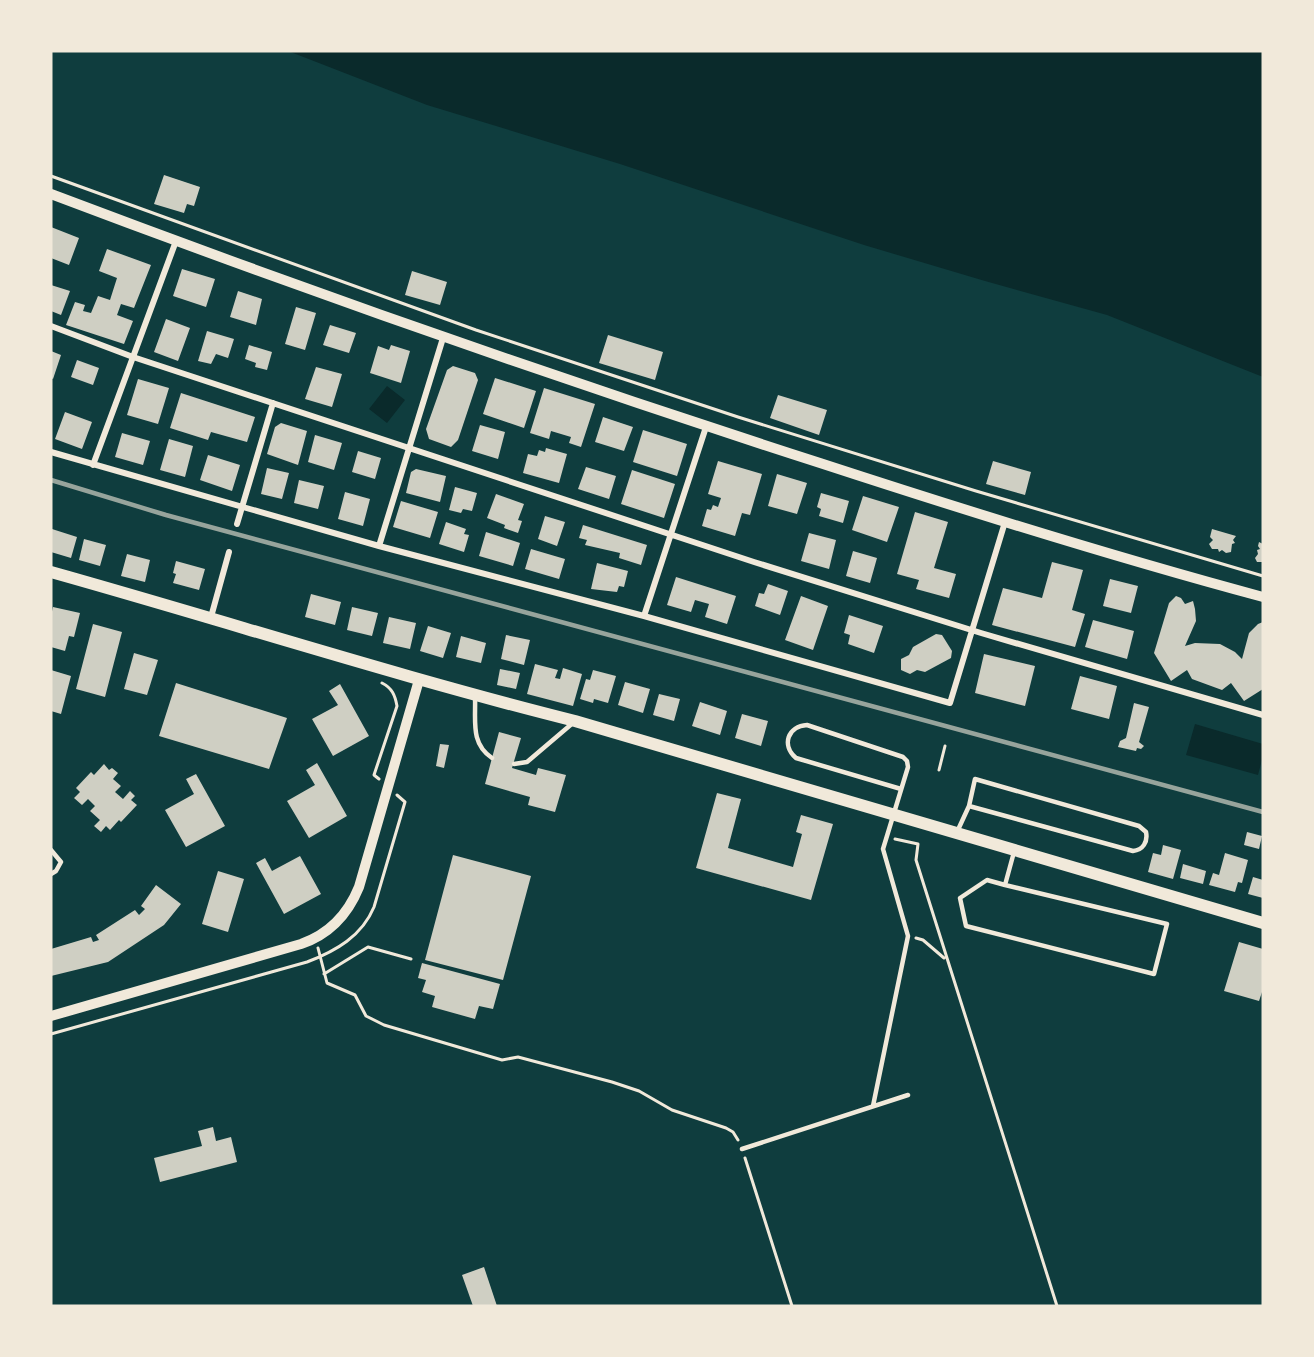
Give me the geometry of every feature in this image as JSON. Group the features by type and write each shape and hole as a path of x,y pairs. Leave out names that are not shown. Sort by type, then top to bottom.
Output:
{"main road":[{"path":"51,572 475,696 575,721 1263,923"}],"street":[{"path":"51,194 443,338 706,427 1005,522 1263,597"},
{"path":"93,465 176,241"},
{"path":"51,326 133,357 671,536 973,630 1263,715"},
{"path":"379,546 443,338"},
{"path":"237,524 273,403"},
{"path":"644,616 706,427"},
{"path":"51,452 379,546 644,616 950,703 1005,522"},
{"path":"211,617 229,552"},
{"path":"51,1016 301,944 316,938 339,920 348,910 357,893 419,680"}],"lane":[{"path":"475,696 476,741 483,752 492,758"},
{"path":"514,764 528,762 575,721"},
{"path":"873,1106 908,936 883,849 908,767 907,761 903,757 807,725 797,727 790,734 787,744 796,758 901,789"},
{"path":"957,832 969,806 975,779 1139,826 1146,832 1146,842 1141,848 1133,851 969,806"},
{"path":"1005,885 1014,849"},
{"path":"51,850 61,862 56,871 51,874"},
{"path":"987,880 1005,885 1167,924 1154,975 966,926 960,898 987,880"},
{"path":"742,1149 908,1095"}],"path":[{"path":"51,176 476,330 728,414 998,498 1263,576"},
{"path":"374,775 397,706 390,688 379,682"},
{"path":"939,770 945,746"},
{"path":"886,837 918,844 916,860 946,960 966,1016 1057,1306"},
{"path":"908,936 923,940 946,960"},
{"path":"316,938 324,974 330,986 355,995 366,1016 384,1025 502,1060 519,1057 639,1092 672,1110 733,1132 742,1149 792,1306"},
{"path":"324,974 368,947 411,959"}],"water":[{"path":"288,51 1263,51 1263,377 1107,315 864,245 620,164 427,105"},
{"path":"387,386 405,400 387,423 369,409"},
{"path":"1195,724 1263,744 1263,756 1258,775 1186,755"}],"building":[{"path":"164,175 200,187 194,206 187,204 184,213 154,204"},
{"path":"51,227 79,238 69,265 51,258"},
{"path":"107,249 151,265 134,308 121,304 117,315 133,321 124,344 66,325 75,302 85,305 83,311 91,313 98,296 110,300 117,278 99,271"},
{"path":"182,269 215,279 206,307 173,296"},
{"path":"412,271 447,282 440,305 405,295"},
{"path":"51,285 70,291 61,315 51,311"},
{"path":"238,291 262,299 256,325 230,317"},
{"path":"296,307 316,313 305,350 285,344"},
{"path":"166,319 190,328 178,361 154,352"},
{"path":"330,325 356,333 349,353 323,345"},
{"path":"207,331 234,339 228,358 216,354 211,364 198,361"},
{"path":"608,335 663,352 655,380 599,363"},
{"path":"249,345 272,352 267,370 255,367 256,363 245,359"},
{"path":"391,345 410,351 401,383 370,373 378,346 389,350"},
{"path":"51,351 61,355 53,379 51,378"},
{"path":"77,360 99,368 93,385 71,377"},
{"path":"453,366 475,373 478,380 458,440 451,447 429,439 426,429 447,370"},
{"path":"316,367 342,374 332,407 305,399"},
{"path":"495,378 536,391 524,428 483,414"},
{"path":"138,379 169,388 158,424 127,415"},
{"path":"544,388 595,404 581,447 569,443 571,437 551,431 549,439 530,433"},
{"path":"181,393 255,417 247,442 211,432 208,440 170,428"},
{"path":"778,395 827,410 819,435 770,418"},
{"path":"65,412 92,422 82,449 55,439"},
{"path":"603,417 633,427 624,451 595,442"},
{"path":"281,423 307,431 298,465 267,454 275,427"},
{"path":"480,425 505,432 498,459 472,451"},
{"path":"643,430 687,444 677,476 633,462"},
{"path":"122,433 150,441 143,465 115,457"},
{"path":"315,435 342,443 334,470 308,462"},
{"path":"169,439 193,446 185,477 160,470"},
{"path":"546,448 567,454 559,483 523,473 528,454 537,456 539,450 545,452"},
{"path":"358,451 381,458 375,479 352,472"},
{"path":"208,455 240,465 232,491 200,480"},
{"path":"718,461 762,474 750,515 742,513 735,536 702,526 707,509 711,510 713,505 718,507 721,498 708,494"},
{"path":"993,461 1031,472 1025,495 986,484"},
{"path":"586,467 616,476 609,499 578,489"},
{"path":"267,468 289,473 282,499 261,494"},
{"path":"416,469 446,476 440,502 406,493 411,472"},
{"path":"632,470 675,484 664,518 621,504"},
{"path":"777,474 807,483 797,514 768,506"},
{"path":"299,480 324,486 318,509 294,503"},
{"path":"455,487 477,493 472,511 463,509 461,513 449,510"},
{"path":"345,492 370,499 363,526 338,519"},
{"path":"821,493 849,501 843,523 819,516 821,509 817,507"},
{"path":"496,494 524,504 518,520 522,521 518,533 487,518"},
{"path":"863,496 899,507 887,542 852,530"},
{"path":"401,501 438,512 430,538 393,527"},
{"path":"915,512 948,522 934,568 956,574 949,598 916,589 919,580 897,574"},
{"path":"545,516 565,522 557,546 538,539"},
{"path":"446,522 466,529 464,534 469,535 464,552 439,544"},
{"path":"583,525 647,545 641,565 619,558 620,553 585,545 587,540 579,538"},
{"path":"52,529 77,537 71,558 51,552"},
{"path":"1212,529 1236,536 1231,552 1226,553 1222,550 1219,552 1218,549 1212,549 1209,544 1213,540 1210,537"},
{"path":"486,532 520,543 513,566 479,556"},
{"path":"809,533 836,540 829,569 801,561"},
{"path":"84,539 106,545 100,566 79,560"},
{"path":"1259,542 1263,544 1263,562 1257,562 1255,558 1258,554 1257,550 1260,549"},
{"path":"531,549 565,559 559,579 525,569"},
{"path":"853,551 877,558 870,583 846,576"},
{"path":"127,554 150,560 145,582 121,576"},
{"path":"176,561 205,569 199,590 173,583"},
{"path":"1052,562 1083,570 1072,610 1085,614 1075,647 992,625 1003,588 1042,598"},
{"path":"597,563 628,571 624,587 619,586 617,592 591,589"},
{"path":"676,577 736,596 727,624 705,617 709,604 695,600 691,612 667,605"},
{"path":"1110,579 1138,586 1131,613 1103,606"},
{"path":"768,584 788,591 780,615 755,606 759,593 764,594"},
{"path":"311,594 341,602 335,625 305,617"},
{"path":"801,596 828,606 813,650 785,640"},
{"path":"1176,596 1181,598 1185,604 1193,601 1195,609 1196,621 1185,646 1195,643 1220,644 1235,652 1242,659 1249,633 1263,622 1263,689 1244,701 1231,683 1222,690 1192,679 1187,670 1171,681 1154,653 1169,603"},
{"path":"53,607 80,613 74,637 69,636 65,651 51,647"},
{"path":"352,607 378,613 372,636 347,630"},
{"path":"849,615 883,626 874,653 848,644 850,635 844,633"},
{"path":"389,617 416,623 410,649 383,643"},
{"path":"1093,620 1134,631 1127,659 1085,647"},
{"path":"93,624 122,632 105,697 76,689"},
{"path":"428,626 451,633 443,658 420,651"},
{"path":"936,634 942,635 952,651 951,658 925,672 917,670 910,674 901,670 901,659 909,655 913,647"},
{"path":"506,635 530,640 524,665 501,659"},
{"path":"461,636 486,643 481,663 456,657"},
{"path":"134,653 158,660 147,695 124,689"},
{"path":"984,654 1035,666 1025,706 975,693"},
{"path":"535,664 558,670 555,678 560,679 563,668 582,674 573,706 527,694"},
{"path":"500,669 520,673 516,689 497,685"},
{"path":"51,670 71,676 61,714 51,711"},
{"path":"593,670 616,676 608,703 594,699 593,703 580,699 586,679 590,680"},
{"path":"1080,676 1117,686 1109,719 1071,709"},
{"path":"625,682 650,689 643,713 618,705"},
{"path":"176,683 287,718 269,769 159,736"},
{"path":"340,684 369,736 333,756 312,719 338,705 329,691"},
{"path":"659,694 680,699 674,721 653,715"},
{"path":"700,702 727,711 720,735 692,726"},
{"path":"1134,703 1149,707 1139,742 1144,746 1141,749 1137,748 1136,751 1118,747 1120,741 1126,738"},
{"path":"742,714 768,721 761,746 735,738"},
{"path":"499,732 521,738 512,768 536,775 538,768 566,775 555,812 528,805 530,797 485,784"},
{"path":"440,744 449,745 444,768 436,766"},
{"path":"317,763 347,816 309,838 287,801 315,785 306,770"},
{"path":"104,764 109,770 112,768 118,773 113,779 121,786 115,792 123,799 130,791 135,796 131,800 137,805 121,822 119,820 110,830 106,826 101,832 94,826 100,820 90,811 95,806 88,799 82,805 74,798 80,792 76,788 91,772 94,775"},
{"path":"196,774 225,826 186,847 165,810 194,794 186,779"},
{"path":"717,793 741,799 728,848 793,867 802,834 796,832 801,815 833,824 811,900 696,868"},
{"path":"1247,832 1262,836 1259,849 1244,845"},
{"path":"1163,845 1181,850 1173,879 1148,872 1153,853 1161,855"},
{"path":"1225,853 1248,860 1242,883 1238,882 1235,892 1209,885 1213,873 1219,875"},
{"path":"453,855 531,876 503,980 425,960"},
{"path":"300,856 321,894 284,914 256,863 265,858 272,871"},
{"path":"1183,864 1206,871 1203,884 1180,878"},
{"path":"218,871 244,879 228,932 202,924"},
{"path":"1253,877 1263,880 1263,898 1248,894"},
{"path":"156,885 181,904 164,925 108,962 51,976 51,949 91,937 93,942 99,940 96,935 135,910 139,915 145,909 141,906"},
{"path":"1239,942 1263,949 1263,989 1259,1001 1224,991"},
{"path":"422,963 500,984 493,1009 479,1006 475,1019 432,1007 435,996 422,992 426,980 418,978"},
{"path":"213,1127 216,1141 231,1137 237,1162 160,1182 154,1158 202,1146 198,1131"},
{"path":"484,1267 497,1306 473,1306 462,1275"}],"railway":[{"path":"51,480 166,515 1263,812"}]}
